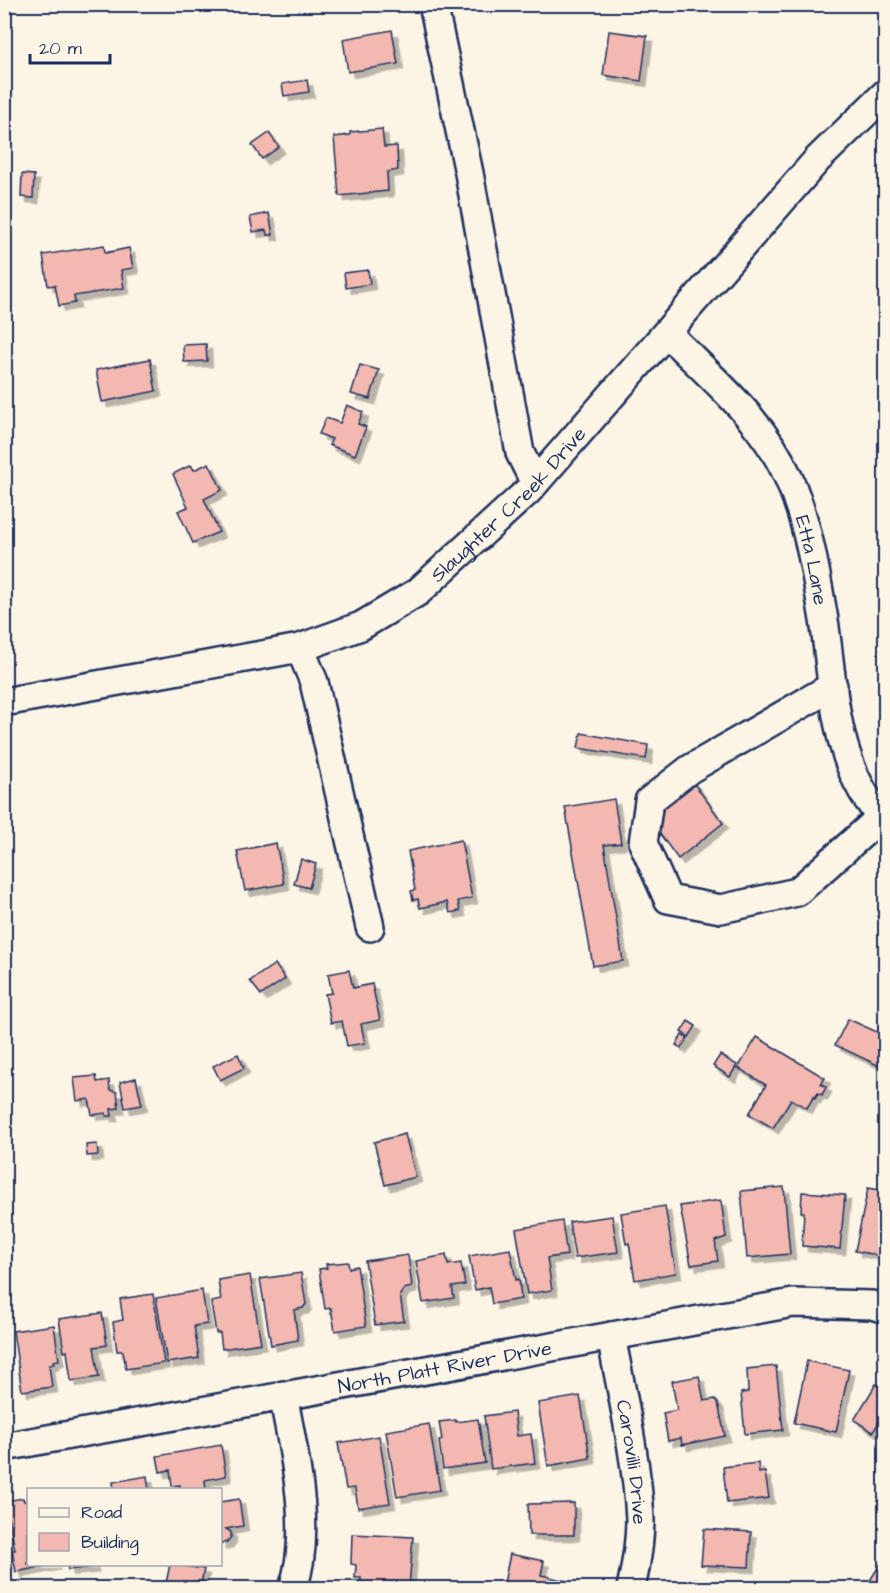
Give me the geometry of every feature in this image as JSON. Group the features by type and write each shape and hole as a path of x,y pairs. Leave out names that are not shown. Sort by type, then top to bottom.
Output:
{"street":[{"path":"433,4 469,173 520,453 535,483"},
{"name":"Slaughter Creek Drive","path":"4,702 300,648 361,626 418,592 535,483 818,159 885,93"},
{"name":"Etta Lane","path":"667,333 768,439 789,478 801,512 814,562 846,759 866,799 883,819"},
{"path":"300,648 314,682 370,927"},
{"path":"833,686 690,770 649,801 643,843 668,898 721,909 797,892 883,819"},
{"name":"North Platt River Drive","path":"4,1447 793,1303 862,1305 885,1309"},
{"name":"Carovilli Drive","path":"611,1336 640,1521 637,1559 631,1588"},
{"path":"283,1395 298,1478 302,1520 292,1588"}],"building":[{"path":"392,30 398,64 348,72 343,39"},
{"path":"609,31 647,36 641,81 603,75"},
{"path":"307,80 309,92 284,96 282,84"},
{"path":"382,129 384,147 397,146 398,170 387,172 388,191 339,196 334,137 350,135 350,132"},
{"path":"269,133 279,147 262,159 252,145"},
{"path":"22,174 34,175 33,198 21,197"},
{"path":"269,213 273,235 267,235 266,230 253,232 250,217"},
{"path":"104,245 105,253 129,248 133,268 121,270 124,288 74,296 75,303 59,306 55,285 48,286 43,255"},
{"path":"368,270 370,284 346,288 344,273"},
{"path":"206,344 207,361 184,362 183,345"},
{"path":"150,359 156,391 102,402 96,370"},
{"path":"360,365 379,370 370,399 351,394"},
{"path":"347,405 363,412 358,424 366,427 355,455 329,445 332,439 319,434 326,418 340,423"},
{"path":"209,463 222,490 204,499 219,532 193,543 178,511 188,507 173,474 191,465 194,470"},
{"path":"581,733 648,745 646,759 578,748"},
{"path":"693,782 723,823 678,859 649,819 663,810 660,806"},
{"path":"614,799 621,843 604,845 623,961 593,966 565,807"},
{"path":"461,840 472,898 458,901 460,911 450,913 447,902 420,908 418,899 413,900 411,891 415,890 408,851"},
{"path":"276,843 284,884 245,891 237,851"},
{"path":"301,859 316,864 309,888 294,884"},
{"path":"275,964 285,979 261,995 250,981"},
{"path":"349,970 353,988 372,984 380,1020 361,1024 365,1043 347,1046 342,1021 331,1023 325,994 332,993 328,974"},
{"path":"848,1019 886,1036 886,1069 835,1045"},
{"path":"688,1021 696,1026 689,1037 681,1032"},
{"path":"682,1035 688,1038 681,1048 676,1045"},
{"path":"757,1037 825,1078 821,1084 826,1087 822,1095 818,1093 815,1098 814,1096 807,1108 791,1099 773,1128 749,1114 766,1085 738,1068"},
{"path":"238,1054 244,1068 220,1080 213,1066"},
{"path":"720,1055 737,1065 730,1077 713,1066"},
{"path":"96,1076 97,1082 109,1080 110,1090 117,1092 119,1108 111,1109 112,1116 106,1116 106,1113 92,1115 89,1099 77,1101 74,1078"},
{"path":"136,1078 142,1105 125,1108 120,1082"},
{"path":"405,1134 416,1177 385,1185 374,1142"},
{"path":"97,1144 98,1155 87,1156 86,1145"},
{"path":"784,1187 790,1254 747,1258 741,1191"},
{"path":"868,1188 886,1191 886,1237 882,1256 855,1251"},
{"path":"802,1192 845,1195 840,1249 802,1246 804,1212 801,1212"},
{"path":"721,1200 726,1237 715,1241 718,1261 691,1265 680,1206"},
{"path":"665,1206 676,1273 635,1280 621,1213"},
{"path":"612,1216 618,1252 575,1258 569,1222"},
{"path":"562,1221 567,1255 547,1258 552,1290 527,1294 516,1229"},
{"path":"510,1249 516,1280 519,1279 521,1299 492,1304 489,1287 475,1290 469,1256"},
{"path":"408,1255 412,1287 404,1289 400,1295 404,1321 375,1325 365,1261"},
{"path":"446,1255 448,1265 461,1263 465,1285 452,1287 454,1298 423,1303 416,1261"},
{"path":"348,1262 349,1268 357,1266 366,1326 335,1331 331,1308 325,1309 319,1269 327,1268 326,1264"},
{"path":"301,1273 306,1304 303,1308 294,1310 298,1340 271,1345 260,1279"},
{"path":"250,1275 261,1343 222,1349 220,1333 216,1333 211,1302 221,1300 218,1280"},
{"path":"202,1290 207,1324 194,1326 199,1358 167,1363 156,1298"},
{"path":"153,1294 164,1363 126,1369 123,1351 117,1351 113,1322 123,1320 120,1299"},
{"path":"102,1313 107,1345 94,1347 99,1377 71,1381 59,1319"},
{"path":"54,1325 59,1360 49,1365 52,1387 22,1391 13,1331"},
{"path":"807,1361 849,1370 836,1432 794,1423"},
{"path":"776,1366 783,1430 745,1434 741,1393 748,1392 747,1369"},
{"path":"699,1376 704,1401 715,1399 718,1403 725,1436 682,1445 681,1438 668,1441 663,1413 677,1410 672,1381"},
{"path":"876,1384 884,1388 886,1386 886,1429 878,1424 873,1432 854,1420"},
{"path":"580,1396 590,1458 548,1466 538,1403"},
{"path":"514,1412 517,1436 531,1434 535,1463 491,1469 484,1416"},
{"path":"478,1419 485,1463 443,1469 439,1422"},
{"path":"429,1424 440,1490 397,1497 386,1431"},
{"path":"379,1436 390,1503 358,1508 355,1488 346,1489 338,1443"},
{"path":"221,1445 226,1476 205,1480 206,1488 172,1486 170,1470 160,1472 157,1456"},
{"path":"758,1463 759,1473 765,1472 769,1498 727,1503 723,1467"},
{"path":"147,1476 149,1488 114,1488 113,1482"},
{"path":"23,1498 24,1501 27,1500 27,1566 45,1566 16,1572 12,1550 15,1550 5,1501"},
{"path":"239,1499 243,1526 226,1529 231,1532 231,1537 222,1543 222,1502"},
{"path":"574,1503 574,1535 529,1535 528,1504"},
{"path":"704,1529 751,1532 749,1567 701,1565"},
{"path":"352,1534 413,1537 409,1588 360,1588 361,1578 355,1578 356,1565 351,1564"},
{"path":"510,1554 544,1561 541,1575 571,1582 569,1588 503,1588"},
{"path":"886,1555 886,1588 873,1588 867,1585"},
{"path":"67,1566 93,1566 93,1567 68,1570"},
{"path":"170,1566 184,1566 204,1569 201,1584 225,1588 165,1588"},
{"path":"695,1579 750,1588 693,1588"}]}
